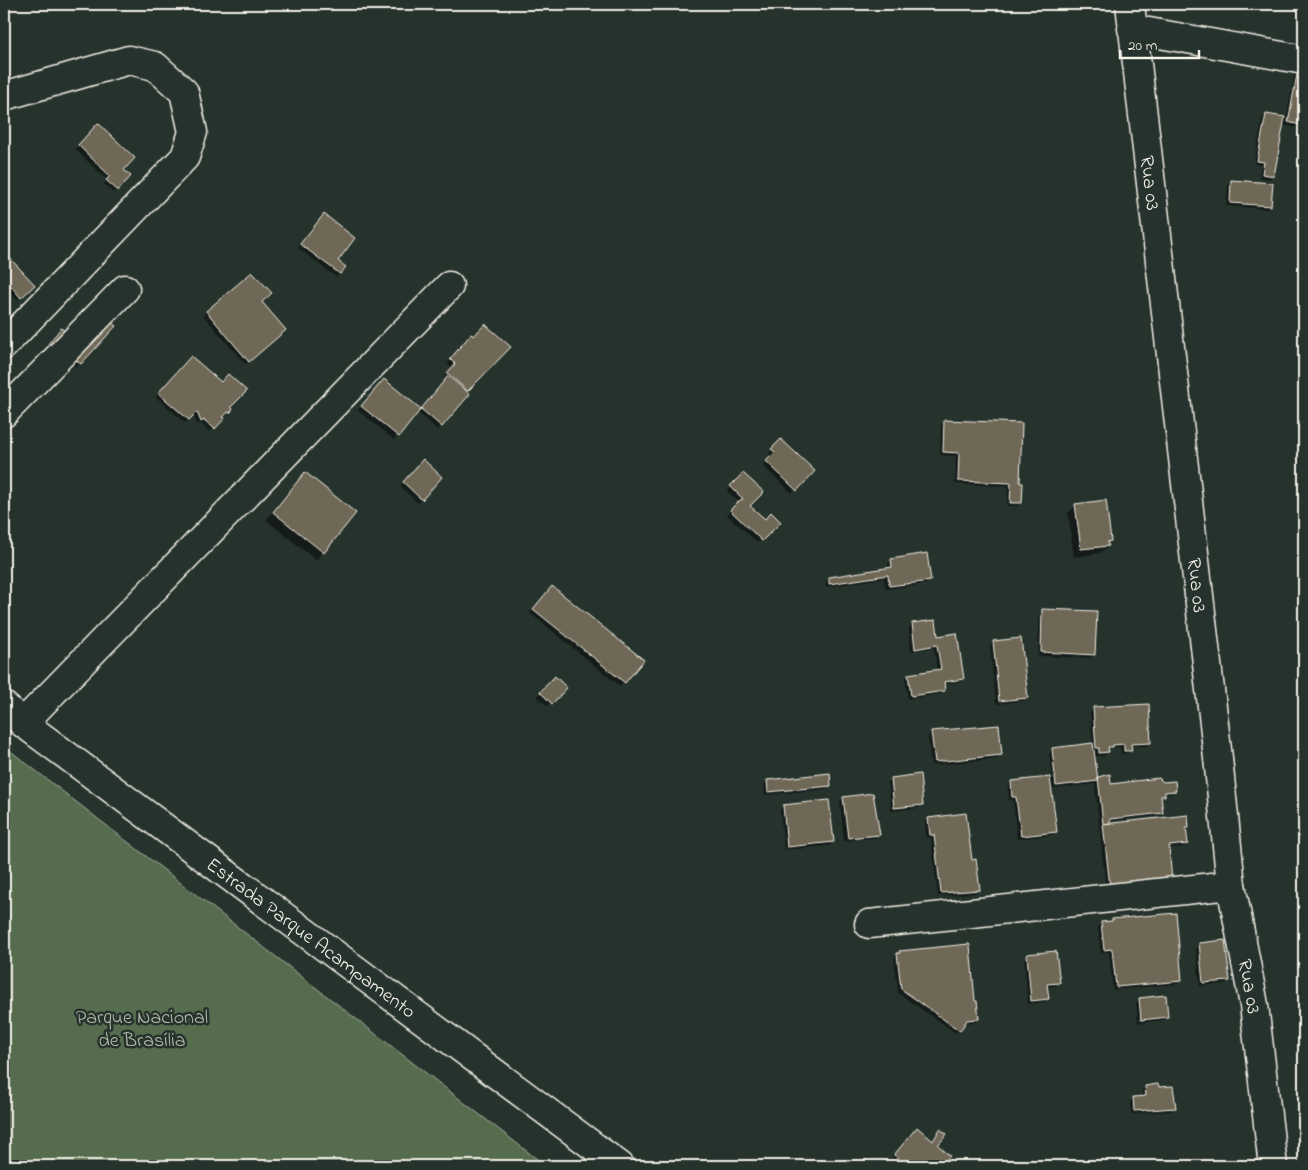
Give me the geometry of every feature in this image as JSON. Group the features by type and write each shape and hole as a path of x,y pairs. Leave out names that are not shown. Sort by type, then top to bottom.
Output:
{"street":[{"path":"1131,16 1304,60"},
{"name":"Rua 03","path":"1131,16 1216,738 1231,885 1254,1005 1273,1166"},
{"path":"4,96 129,60 155,66 184,92 193,132 186,158 4,345"},
{"path":"14,714 449,286"},
{"path":"4,413 125,289"},
{"name":"Estrada Parque Acampamento","path":"14,714 620,1166"},
{"path":"869,924 1231,885"}],"green space":[{"name":"Parque Nacional de Brasília","path":"4,746 546,1166 4,1166"}],"building":[{"path":"1299,64 1304,65 1304,126 1288,122"},
{"path":"1266,114 1285,117 1274,176 1262,174 1264,162 1257,161"},
{"path":"98,123 135,158 124,170 131,176 118,191 106,180 110,176 78,145"},
{"path":"1231,180 1273,183 1271,206 1230,203"},
{"path":"324,214 355,238 338,261 346,267 340,274 300,244"},
{"path":"7,255 35,285 21,298 11,286 4,293 4,258"},
{"path":"252,272 272,293 262,302 286,330 249,362 206,311"},
{"path":"91,308 116,326 81,364 67,353 64,357 48,344 61,328 66,332"},
{"path":"485,324 511,347 468,391 447,373 455,364 450,359 471,334 474,336"},
{"path":"191,356 221,382 228,374 247,391 231,407 233,409 223,417 225,418 215,429 204,420 201,422 197,412 189,420 158,393"},
{"path":"448,376 470,394 442,427 421,409"},
{"path":"384,379 421,409 399,437 361,406"},
{"path":"944,420 1022,423 1020,483 1023,483 1022,503 1010,503 1011,483 958,481 959,453 943,452"},
{"path":"781,439 815,471 797,491 766,461 775,452 771,449"},
{"path":"423,459 442,477 422,500 403,482"},
{"path":"305,472 356,513 324,553 273,512"},
{"path":"743,473 764,492 750,506 765,519 771,512 781,522 762,541 730,510 743,499 730,486"},
{"path":"1106,500 1111,541 1107,542 1109,546 1081,549 1075,504"},
{"path":"927,553 931,581 889,586 888,575 829,584 829,577 892,567 891,559"},
{"path":"552,586 644,660 625,683 533,609"},
{"path":"1042,609 1097,611 1095,655 1041,652"},
{"path":"936,620 938,636 957,633 964,679 944,682 945,691 911,696 908,674 941,669 937,645 915,649 912,623"},
{"path":"1021,638 1028,698 999,701 993,641"},
{"path":"555,676 567,688 552,704 540,692"},
{"path":"1149,704 1151,743 1131,744 1132,751 1124,751 1124,744 1113,745 1113,747 1108,747 1109,752 1099,753 1099,748 1096,748 1093,707"},
{"path":"999,725 1002,755 935,762 931,731"},
{"path":"1093,743 1098,781 1056,786 1052,748"},
{"path":"830,773 831,786 768,792 767,780"},
{"path":"920,774 923,805 894,808 891,778"},
{"path":"1110,774 1111,784 1159,778 1163,782 1175,781 1176,791 1165,792 1165,796 1161,796 1163,813 1110,819 1110,823 1103,824 1098,777"},
{"path":"1050,777 1057,832 1021,836 1016,797 1012,797 1011,781"},
{"path":"873,793 880,835 848,838 843,797"},
{"path":"829,800 834,842 787,847 783,805"},
{"path":"966,813 972,860 976,859 980,890 941,893 934,835 930,835 928,818"},
{"path":"1188,815 1189,828 1186,828 1188,844 1169,846 1172,882 1110,887 1103,824"},
{"path":"1176,913 1182,981 1116,987 1112,949 1104,950 1101,922 1112,921 1112,919"},
{"path":"1225,940 1230,981 1203,983 1199,943"},
{"path":"969,944 975,1001 977,1001 979,1019 967,1020 960,1031 901,989 897,953 900,953 899,951"},
{"path":"1056,951 1060,983 1047,984 1049,999 1031,1001 1027,954"},
{"path":"1166,995 1168,1017 1141,1020 1139,998"},
{"path":"1158,1084 1159,1087 1173,1086 1176,1108 1134,1111 1133,1097 1146,1096 1145,1086"},
{"path":"917,1127 933,1141 940,1129 947,1134 938,1145 950,1156 941,1166 907,1166 894,1155"}]}
